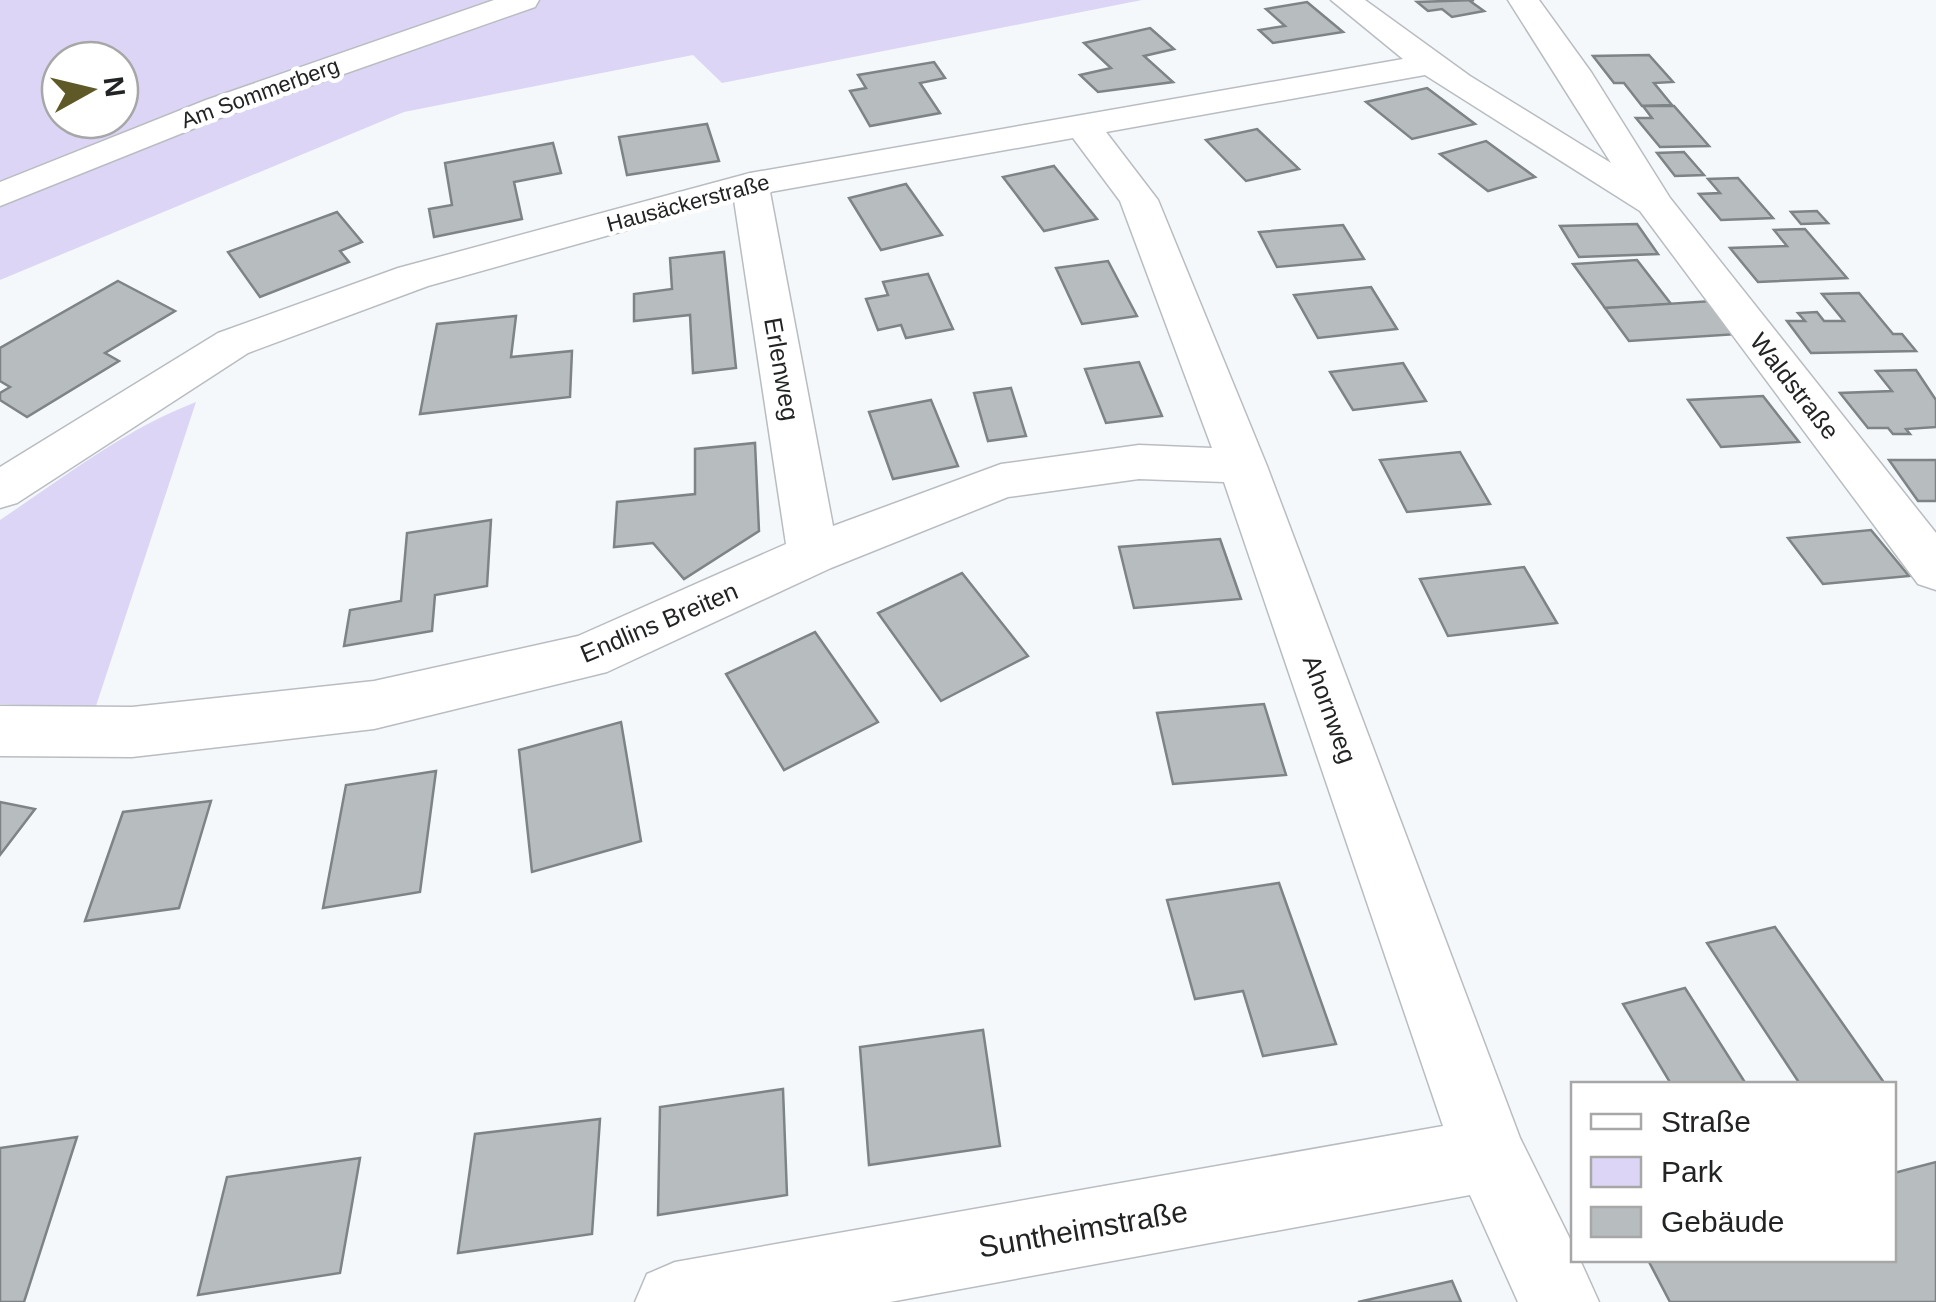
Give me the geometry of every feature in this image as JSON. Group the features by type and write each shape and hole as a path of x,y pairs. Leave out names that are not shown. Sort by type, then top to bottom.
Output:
{"street":[{"name":"Am Sommerberg","path":"0,195 218,106 524,0"},
{"name":"Waldstraße","path":"1346,0 1427,65 1515,125 1654,202"},
{"name":"Waldstraße","path":"1523,0 1574,72 1654,202 1936,570"},
{"name":"Hausäckerstraße","path":"0,490 233,343 413,277 750,184 1427,65"},
{"name":"Ahornweg","path":"1082,127 1138,200 1243,466 1490,1155 1559,1302"},
{"name":"Erlenweg","path":"750,184 813,554"},
{"name":"Endlins Breiten","path":"0,731 132,732 374,705 588,656 813,554 1001,480 1139,462 1243,466"},
{"name":"Suntheimstraße","path":"675,1302 1490,1155"}],"green space":[{"path":"0,0 1142,0 722,83 693,55 404,112 0,280"},
{"path":"196,402 95,709 0,704 0,520 119,440"}],"building":[{"path":"1474,0 1470,1 1484,11 1452,17 1442,9 1428,11 1417,2"},
{"path":"1307,2 1343,32 1273,43 1259,30 1285,26 1266,9"},
{"path":"1150,28 1174,49 1144,56 1173,82 1098,92 1080,75 1111,68 1084,43"},
{"path":"1649,55 1673,82 1654,83 1672,105 1642,106 1624,83 1614,83 1593,56"},
{"path":"934,62 945,78 920,83 940,113 870,126 850,91 866,88 858,75"},
{"path":"1427,88 1475,124 1412,139 1366,102"},
{"path":"1643,106 1674,106 1709,146 1660,147 1636,118 1652,118"},
{"path":"707,124 719,161 627,175 619,137"},
{"path":"1257,129 1299,169 1246,181 1206,140"},
{"path":"1486,141 1535,177 1488,191 1440,154"},
{"path":"553,143 561,173 514,182 522,219 434,237 429,209 452,205 445,163"},
{"path":"1684,152 1704,175 1675,176 1657,153"},
{"path":"1054,166 1097,219 1044,231 1003,177"},
{"path":"1738,178 1773,218 1721,220 1699,194 1720,193 1708,179"},
{"path":"906,184 942,235 881,250 849,198"},
{"path":"1817,211 1828,223 1801,224 1791,212"},
{"path":"337,212 362,242 340,251 349,262 260,297 228,252"},
{"path":"1637,224 1658,254 1579,257 1560,226"},
{"path":"1343,225 1364,259 1277,267 1259,232"},
{"path":"1805,229 1847,278 1758,282 1730,248 1787,246 1774,230"},
{"path":"724,252 736,368 693,373 690,315 634,321 634,294 672,289 670,258"},
{"path":"1637,260 1671,304 1605,308 1573,264"},
{"path":"1108,261 1137,316 1082,324 1056,268"},
{"path":"928,274 953,329 906,338 901,325 878,330 866,299 888,295 883,282"},
{"path":"118,281 175,311 105,353 119,361 27,417 0,400 0,393 10,387 0,381 0,348"},
{"path":"1371,287 1397,329 1318,338 1294,295"},
{"path":"1859,293 1893,334 1902,334 1916,351 1811,353 1787,321 1805,321 1798,313 1817,312 1824,321 1844,321 1822,294"},
{"path":"1712,301 1739,334 1629,341 1605,308"},
{"path":"516,316 511,357 572,351 570,397 420,414 437,324"},
{"path":"1139,362 1162,416 1106,423 1085,369"},
{"path":"1403,363 1426,401 1353,410 1330,372"},
{"path":"1916,370 1936,400 1936,427 1906,429 1910,434 1868,428 1840,393 1892,391 1876,371"},
{"path":"1011,388 1026,436 988,441 974,393"},
{"path":"1763,396 1799,442 1721,447 1688,400"},
{"path":"931,400 958,466 893,479 869,412"},
{"path":"755,443 759,531 684,579 653,543 614,547 617,502 695,494 695,449"},
{"path":"1460,452 1490,504 1407,512 1380,460"},
{"path":"1889,460 1936,460 1936,501 1918,501"},
{"path":"491,520 487,586 435,595 432,631 344,646 350,610 401,601 407,533"},
{"path":"1871,530 1909,576 1823,584 1788,538"},
{"path":"1220,539 1241,599 1134,608 1119,547"},
{"path":"1524,567 1557,623 1448,636 1420,579"},
{"path":"962,573 1028,656 941,701 878,613"},
{"path":"815,632 878,722 784,770 726,674"},
{"path":"1264,704 1286,775 1173,784 1157,713"},
{"path":"621,722 641,841 532,872 519,750"},
{"path":"436,771 420,892 323,908 346,785"},
{"path":"211,801 179,908 85,921 123,812"},
{"path":"0,802 35,809 0,855"},
{"path":"1279,883 1336,1044 1263,1056 1243,991 1195,999 1167,900"},
{"path":"1775,927 1884,1082 1799,1082 1707,943"},
{"path":"1685,988 1745,1082 1670,1082 1623,1004"},
{"path":"983,1030 1000,1146 869,1165 860,1047"},
{"path":"783,1089 787,1195 658,1215 660,1107"},
{"path":"600,1119 592,1234 458,1253 475,1134"},
{"path":"77,1137 24,1302 0,1302 0,1148"},
{"path":"360,1158 340,1273 198,1295 227,1177"},
{"path":"1936,1162 1936,1302 1670,1302 1649,1262 1896,1262 1896,1172"},
{"path":"1452,1281 1461,1302 1358,1302"}]}
